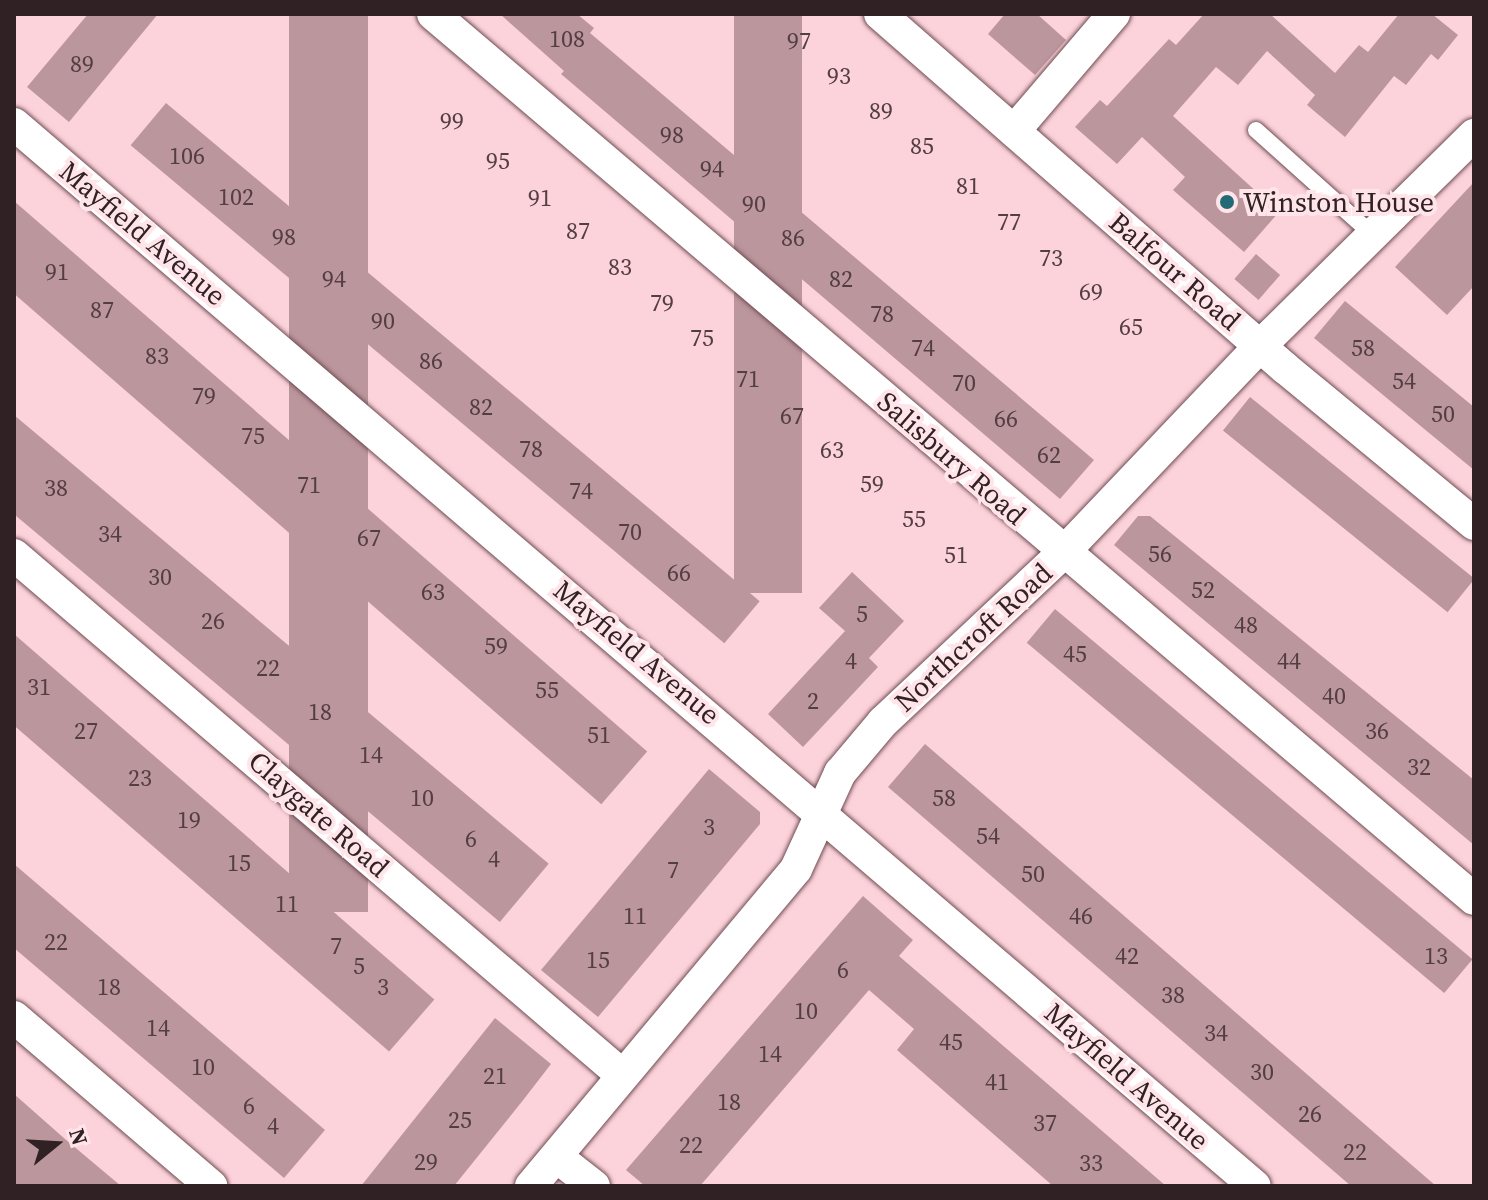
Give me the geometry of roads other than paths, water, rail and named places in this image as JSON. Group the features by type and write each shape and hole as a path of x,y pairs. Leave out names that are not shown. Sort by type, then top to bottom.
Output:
{"street":[{"name":"Salisbury Road","path":"433,14 1063,553 1474,899"},
{"name":"Balfour Road","path":"880,14 1260,346 1474,524"},
{"path":"1014,131 1114,14"},
{"name":"Mayfield Avenue","path":"14,124 824,813 1255,1186"},
{"name":"Northcroft Road","path":"531,1186 796,869 840,773 883,722 1063,553 1260,346 1472,139"},
{"name":"Claygate Road","path":"14,555 622,1075"},
{"path":"14,1017 211,1186"},
{"path":"557,1157 594,1186"}],"lane":[{"path":"1256,130 1372,234"}],"place":[{"name":"Winston House","path":"1227,202"}]}
